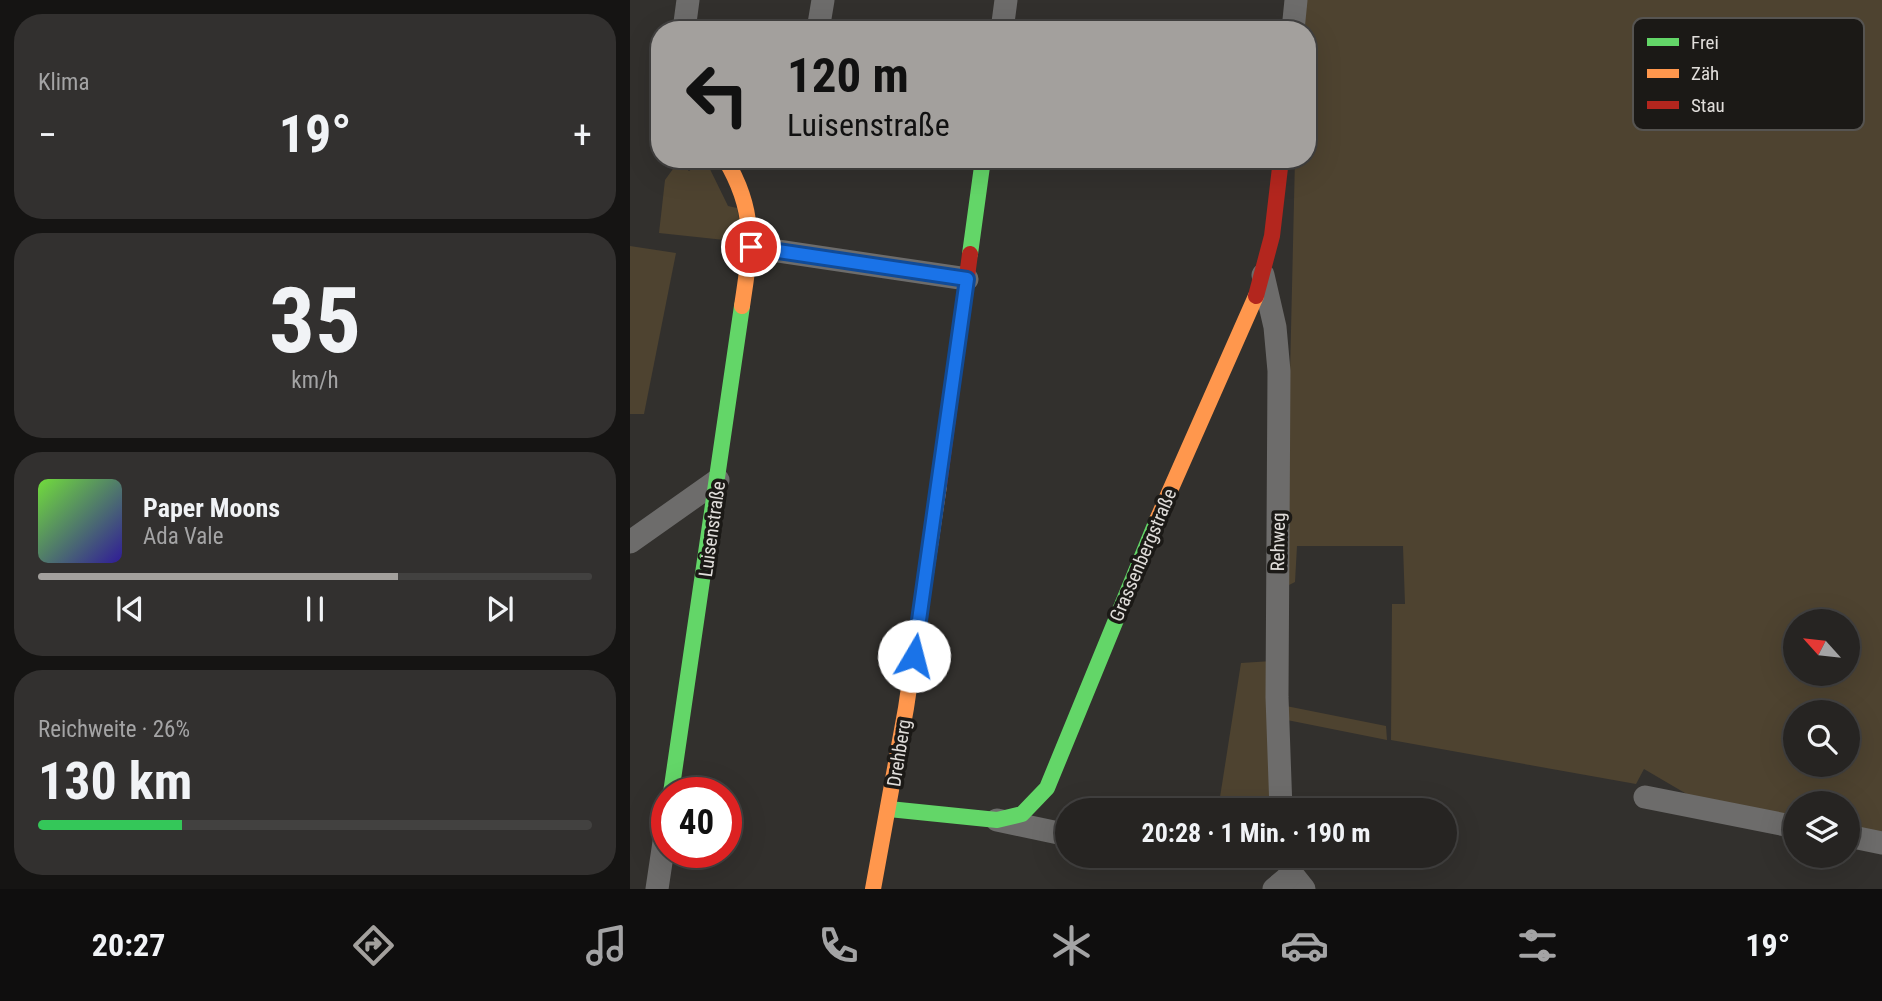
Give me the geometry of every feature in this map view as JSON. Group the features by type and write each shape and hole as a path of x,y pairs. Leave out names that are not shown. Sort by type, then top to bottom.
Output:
{"street":[{"path":"685,21 688,0"},
{"path":"820,21 823,0"},
{"path":"1294,21 1296,0"},
{"name":"Luisenstraße","path":"673,777 752,228 746,203 729,168"},
{"name":"Drehberg","path":"873,889 889,809 918,629 982,168"},
{"name":"Grassenbergstraße","path":"889,809 997,820 1022,814 1047,788 1147,542 1243,332 1264,275 1272,236 1280,168"},
{"path":"749,256 967,279"},
{"name":"Rehweg","path":"1264,275 1275,327 1279,371 1277,697 1281,798"},
{"path":"630,542 718,480"},
{"path":"1645,797 1783,824"},
{"path":"997,820 1055,832"},
{"path":"1860,838 1882,843"},
{"path":"657,889 660,868"},
{"path":"1274,889 1294,873"}],"shaded area":[{"path":"1299,0 1882,0 1882,836 1860,832 1860,791 1783,791 1783,818 1702,803 1644,769 1636,784 1391,740 1392,604 1405,604 1403,546 1297,546 1295,582 1285,587 1295,168 1316,168 1316,21 1298,21"},
{"path":"674,168 685,168 689,171 693,168 709,168 728,206 737,208 742,234 734,241 659,233 665,180"},
{"path":"630,246 676,253 644,414 630,414"},
{"path":"1272,661 1274,798 1220,798 1241,663"},
{"path":"1286,706 1386,726 1387,740 1287,720"}],"traffic: fast":[{"path":"970,254 982,168"},
{"path":"673,777 742,306"},
{"path":"889,809 997,820 1022,814 1047,788 1157,520"}],"traffic: slow":[{"path":"730,168 742,196 749,230 748,266 742,306"},
{"path":"1157,520 1256,296"},
{"path":"873,889 906,708 939,485"}],"traffic: jam":[{"path":"1256,296 1272,236 1280,168"},
{"path":"939,485 970,254"}],"route":[{"path":"751,247 804,257 967,279 914,656"}]}
